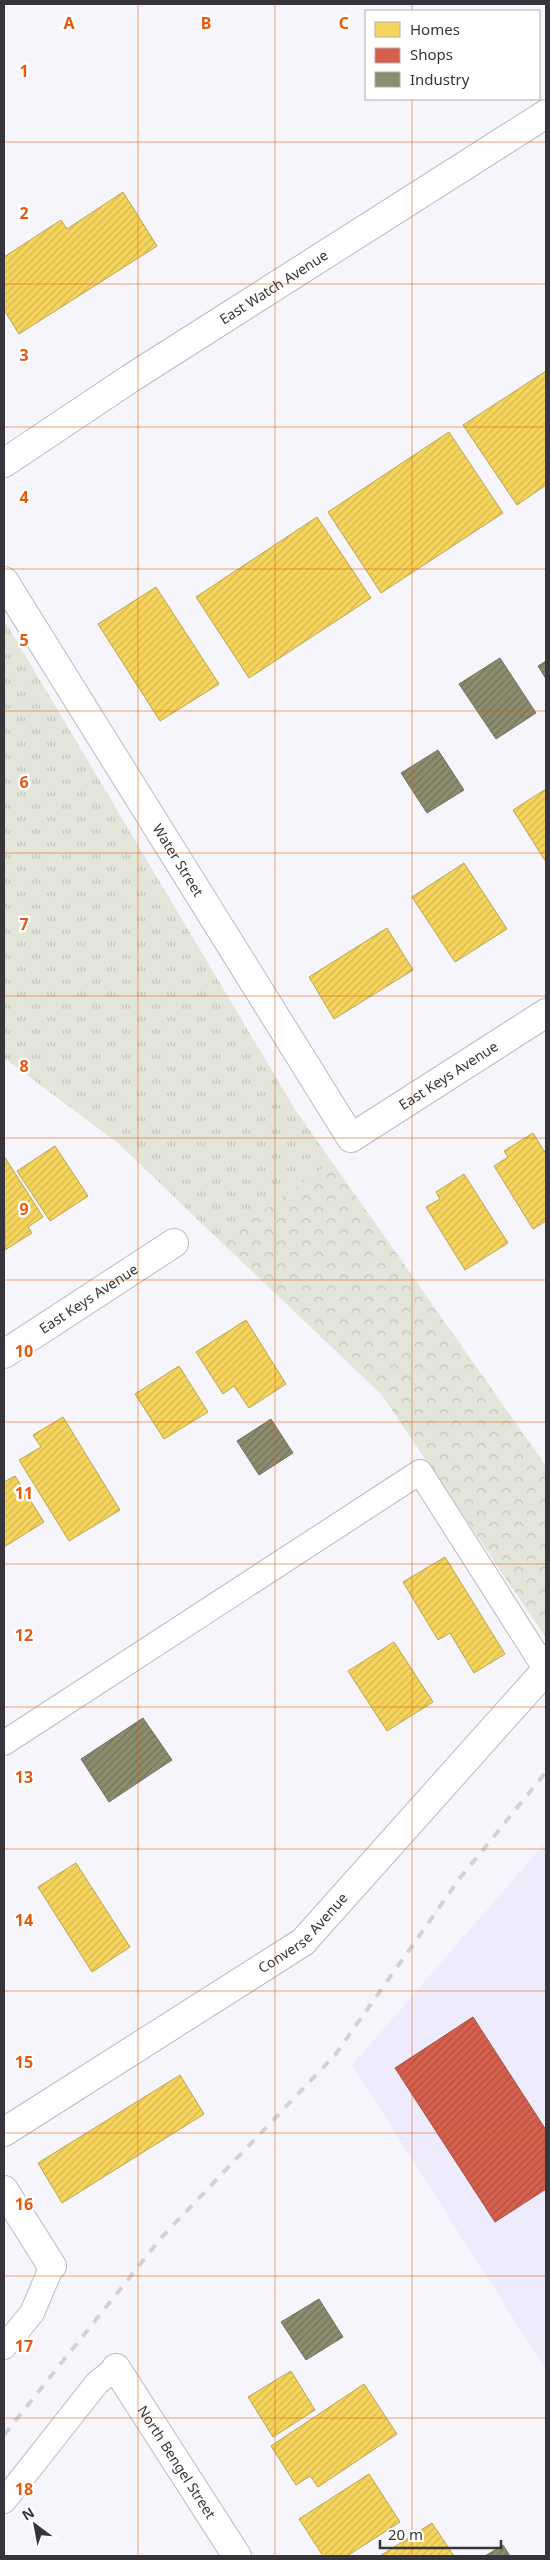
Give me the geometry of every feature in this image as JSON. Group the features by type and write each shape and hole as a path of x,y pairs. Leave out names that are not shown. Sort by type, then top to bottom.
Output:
{"street":[{"name":"East Watch Avenue","path":"4,463 131,378 546,114"},
{"name":"Water Street","path":"4,581 352,1138"},
{"name":"East Keys Avenue","path":"352,1138 546,1013"},
{"name":"East Keys Avenue","path":"4,1354 174,1243"},
{"name":"Converse Avenue","path":"4,2132 304,1942 546,1670"},
{"path":"4,2190 52,2266"},
{"name":"North Bengel Street","path":"116,2368 237,2556"}],"lane":[{"path":"4,1743 420,1472 546,1670"},
{"path":"4,2347 32,2313 52,2266"},
{"path":"4,2501 97,2383 116,2368"}],"shaded area":[{"path":"546,1842 546,2370 352,2065"}],"green space":[{"path":"4,620 296,1111 332,1162 220,1241 118,1143 4,1058"},
{"path":"332,1162 546,1466 546,1638 382,1395 220,1241"}],"building: Homes":[{"path":"123,192 157,246 19,334 4,310 4,257 61,220 67,229"},
{"path":"546,371 546,485 517,505 463,425"},
{"path":"449,432 503,513 381,593 328,512"},
{"path":"317,517 371,598 249,678 196,597"},
{"path":"156,587 219,684 160,721 98,624"},
{"path":"546,789 546,862 513,810"},
{"path":"464,863 507,929 455,962 412,897"},
{"path":"387,928 413,970 334,1019 309,977"},
{"path":"533,1133 546,1154 546,1221 533,1229 494,1166 508,1157 504,1151"},
{"path":"55,1146 88,1196 50,1221 17,1171"},
{"path":"4,1156 43,1217 28,1227 32,1233 5,1250"},
{"path":"464,1174 508,1243 465,1270 426,1207 440,1199 436,1192"},
{"path":"246,1320 286,1384 249,1408 234,1386 223,1394 196,1352"},
{"path":"179,1366 208,1412 164,1439 135,1394"},
{"path":"63,1417 120,1510 69,1541 19,1460 41,1447 33,1435"},
{"path":"15,1476 44,1522 4,1547 4,1482"},
{"path":"445,1557 505,1654 474,1673 450,1633 438,1640 403,1582"},
{"path":"394,1642 433,1702 387,1731 348,1671"},
{"path":"76,1863 130,1947 92,1972 38,1887"},
{"path":"180,2075 204,2114 62,2203 38,2163"},
{"path":"291,2371 315,2410 273,2437 248,2397"},
{"path":"364,2384 397,2434 318,2487 310,2476 296,2485 271,2446"},
{"path":"369,2474 400,2522 347,2556 323,2556 299,2519"},
{"path":"432,2523 454,2556 380,2556"}],"building: Shops":[{"path":"473,2017 546,2130 546,2189 495,2222 395,2068"}],"building: Industry":[{"path":"500,658 536,713 496,739 459,684"},
{"path":"546,661 546,679 538,666"},
{"path":"438,750 464,790 427,813 401,773"},
{"path":"271,1419 293,1453 259,1475 237,1441"},
{"path":"143,1718 172,1760 109,1802 81,1759"},
{"path":"319,2299 343,2337 306,2360 281,2322"},
{"path":"503,2545 510,2556 485,2556"}],"railway":[{"path":"4,2435 161,2238 335,2055 460,1878 546,1772"}]}
